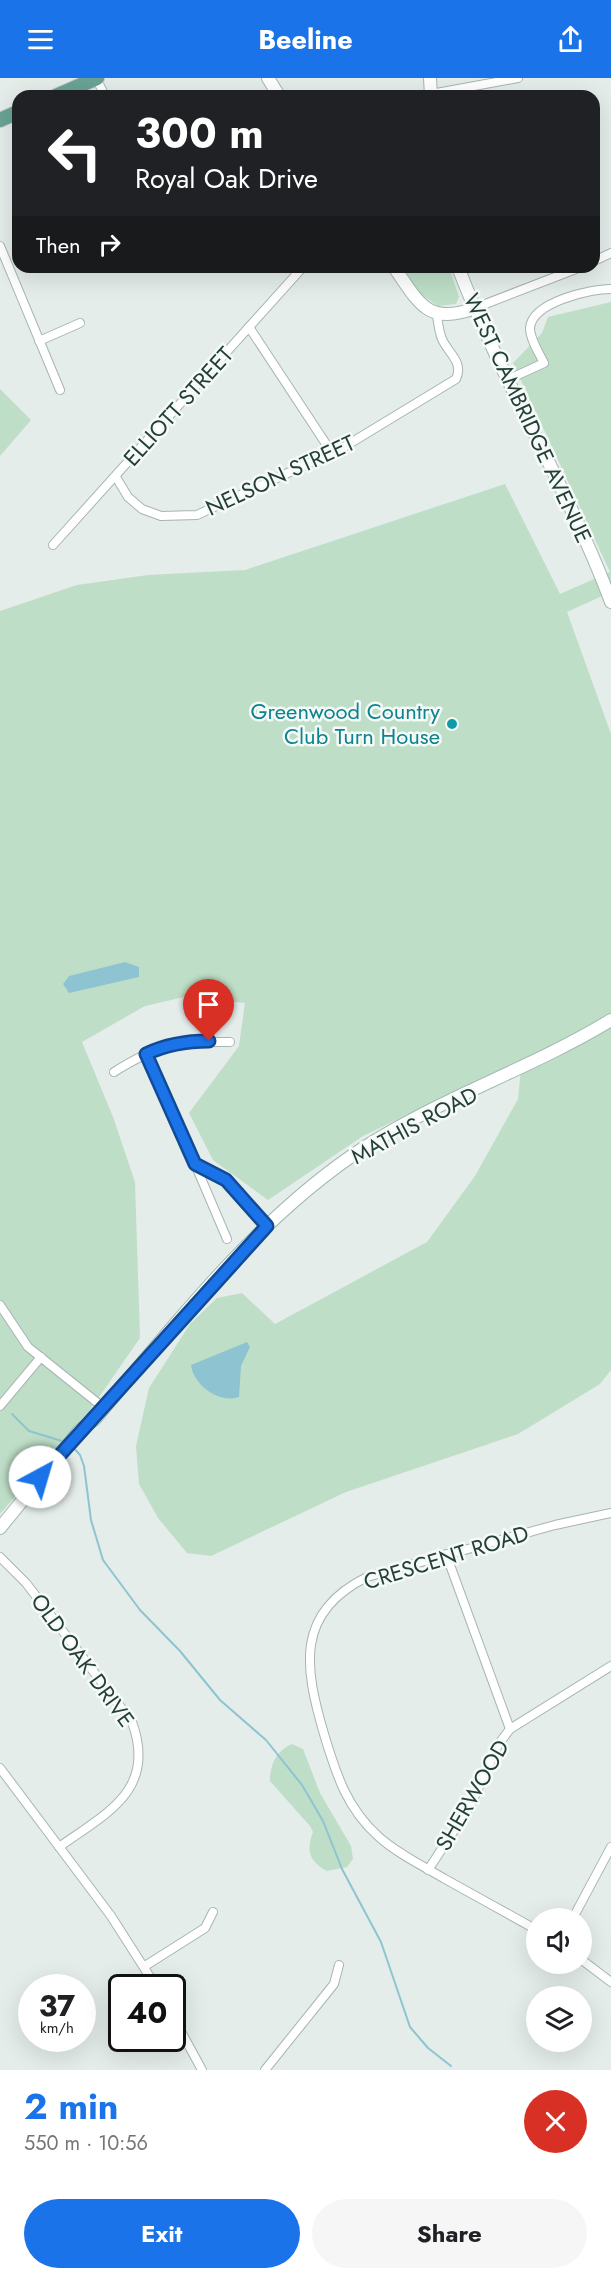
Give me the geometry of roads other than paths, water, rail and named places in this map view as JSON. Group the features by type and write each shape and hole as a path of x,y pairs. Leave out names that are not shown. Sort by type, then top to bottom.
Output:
{"main road":[{"path":"69,90 96,78"}],"street":[{"path":"454,90 518,78"},
{"path":"0,246 60,390"},
{"path":"8,265 12,263"},
{"name":"ELLIOTT STREET","path":"53,545 298,273"},
{"path":"398,273 417,301 436,315 457,315 565,273"},
{"name":"WEST CAMBRIDGE AVENUE","path":"460,273 593,555 611,602"},
{"path":"509,379 544,363 531,335 532,321 538,312 566,298 611,289"},
{"name":"NELSON STREET","path":"116,477 128,497 142,509 161,516 184,517 212,509 332,453 456,379 459,370 442,339 436,315"},
{"path":"39,341 80,323"},
{"path":"249,327 332,453"},
{"name":"MATHIS ROAD","path":"0,1528 54,1460 104,1408 220,1274 267,1226 320,1180 367,1146 547,1056 611,1020"},
{"path":"114,1072 167,1045 188,1041 230,1042"},
{"path":"146,1054 227,1239"},
{"path":"195,1164 226,1180 267,1226"},
{"path":"0,1305 16,1332 41,1357 104,1408"},
{"path":"0,1406 41,1357"},
{"name":"CRESCENT ROAD","path":"526,1924 428,1870 381,1839 362,1820 347,1798 336,1774 312,1694 309,1661 319,1621 331,1604 344,1590 374,1574 611,1513"},
{"path":"446,1554 510,1729"},
{"name":"OLD OAK DRIVE","path":"0,1557 26,1583 132,1722 138,1737 140,1756 137,1775 129,1791 119,1804 59,1847"},
{"name":"SHERWOOD","path":"428,1870 470,1806 498,1745 510,1729 611,1666"},
{"path":"0,1768 149,1974"},
{"path":"578,1908 611,1847"},
{"path":"145,1966 205,1928 213,1912"},
{"path":"265,2070 334,1984 339,1965"},
{"path":"592,1968 611,1982"},
{"path":"186,2041 202,2070"}],"water":[{"path":"125,962 139,967 139,977 69,993 63,984 69,976"},
{"path":"247,1342 250,1347 241,1366 239,1397 223,1398 215,1395 196,1379 191,1365"}],"waterway":[{"path":"12,1414 29,1431 62,1441"},
{"path":"73,1447 80,1455 84,1466 91,1520 103,1560 140,1610 180,1651 220,1700 266,1740 302,1785 323,1821 342,1869 381,1942 410,2027 428,2048 451,2066"}],"place":[{"name":"Greenwood Country Club Turn House","path":"452,724"}]}
